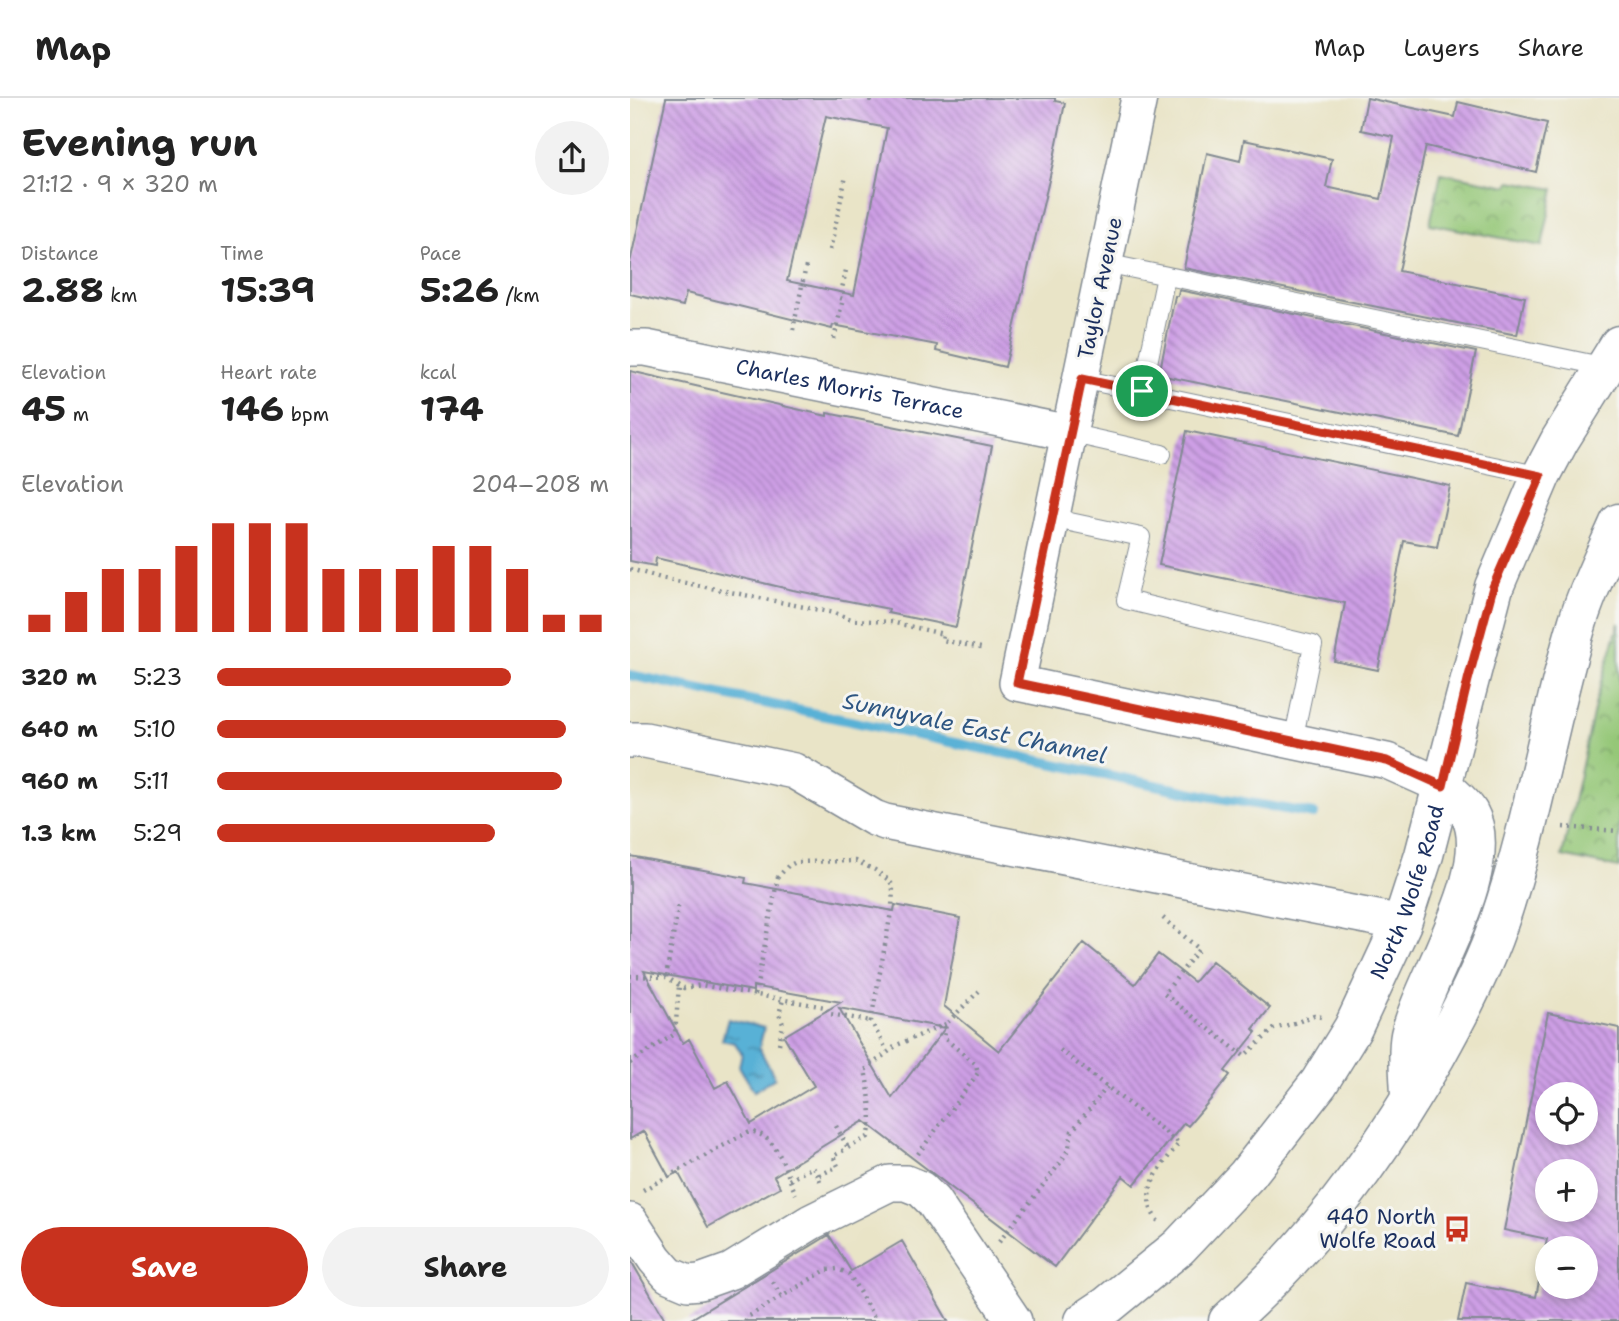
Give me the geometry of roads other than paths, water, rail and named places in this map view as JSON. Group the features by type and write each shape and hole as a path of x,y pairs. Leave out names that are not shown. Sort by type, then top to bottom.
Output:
{"main road":[{"name":"North Wolfe Road","path":"1084,1321 1108,1305 1179,1247 1247,1175 1319,1083 1353,1028 1402,923 1424,855 1493,587 1541,476 1612,356"},
{"path":"1228,1321 1300,1251 1361,1176 1410,1101 1469,993 1499,923 1527,824 1578,619 1619,523"},
{"path":"1410,1101 1409,1038 1447,947 1475,864 1476,838 1469,814 1443,786"}],"street":[{"name":"Taylor Avenue","path":"1139,98 1017,683 1293,741"},
{"name":"Charles Morris Terrace","path":"630,348 646,348 1069,433"},
{"path":"630,740 645,740 787,768 885,822 1402,923"},
{"path":"1293,741 1387,761 1443,786"},
{"path":"636,1206 662,1268 678,1280 688,1283 711,1280 731,1271 876,1188 905,1183 921,1189 933,1201 1014,1321"}],"lane":[{"path":"1105,263 1612,356"},
{"path":"1142,391 1166,276"},
{"path":"1082,379 1541,476"},
{"path":"1069,433 1162,454"},
{"path":"1051,518 1141,537 1126,600 1313,645 1293,741"}],"water":[{"path":"728,1019 764,1028 759,1048 775,1078 754,1091 739,1066 742,1054 735,1043 722,1040"}],"waterway":[{"name":"Sunnyvale East Channel","path":"630,675 1208,796 1314,814"}],"place":[{"name":"440 North Wolfe Road","path":"1457,1229"}]}
